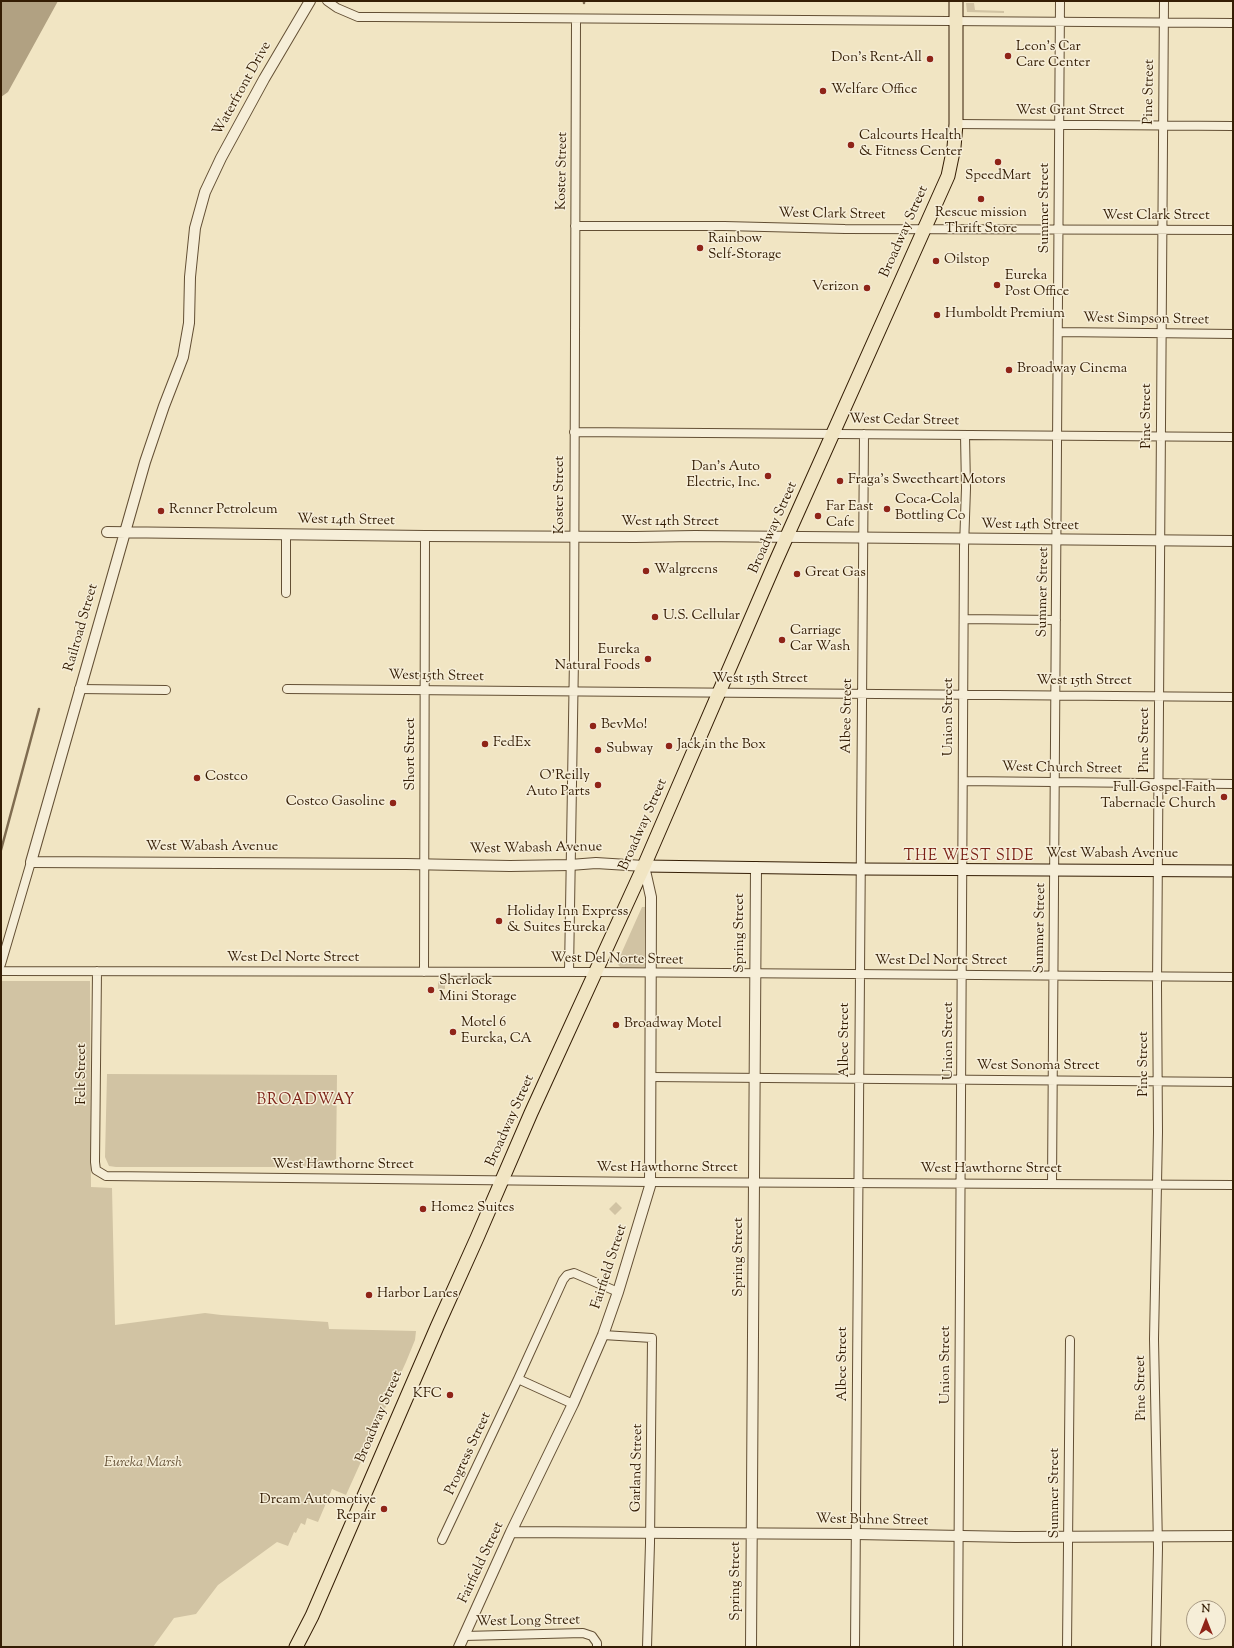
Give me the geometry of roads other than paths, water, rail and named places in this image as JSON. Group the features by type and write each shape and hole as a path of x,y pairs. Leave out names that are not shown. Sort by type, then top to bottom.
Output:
{"highway":[{"name":"Broadway Street","path":"296,1647 312,1616 531,1113 644,866 787,538 948,176 954,147 956,124 956,1"}],"main road":[{"name":"West Wabash Avenue","path":"644,866 964,870 1233,871"}],"street":[{"name":"Waterfront Drive","path":"190,302 190,277 195,228 205,192 224,151 310,1"},
{"path":"327,1 337,8 358,17 1233,23"},
{"name":"Summer Street","path":"1052,1184 1060,230 1060,1"},
{"name":"Pine Street","path":"1156,1647 1157,1536 1154,1339 1158,1081 1157,977 1160,696 1160,436 1164,1"},
{"name":"Koster Street","path":"568,972 574,536 576,19"},
{"name":"West Grant Street","path":"956,124 1233,126"},
{"name":"West Clark Street","path":"575,226 716,226 925,230 1233,230"},
{"name":"Railroad Street","path":"1,964 124,533 154,435 183,357 189,323 190,302"},
{"name":"West Simpson Street","path":"1059,332 1233,334"},
{"name":"West Cedar Street","path":"574,432 1233,437"},
{"name":"Albee Street","path":"855,1647 864,434"},
{"name":"Union Street","path":"958,1647 964,870 963,694 964,540 966,488 965,435"},
{"name":"West 14th Street","path":"107,532 286,535 1233,541"},
{"path":"286,535 286,593"},
{"name":"Short Street","path":"424,972 425,536"},
{"path":"964,619 1056,620"},
{"path":"79,689 166,690"},
{"name":"West 15th Street","path":"287,689 1233,697"},
{"name":"West Church Street","path":"963,782 1233,784"},
{"name":"West Wabash Avenue","path":"31,862 424,865 570,865 596,863 644,866"},
{"name":"Fairfield Street","path":"459,1647 511,1532 573,1404 603,1335 618,1292 650,1182 651,898 644,866"},
{"name":"Spring Street","path":"751,1647 756,867"},
{"name":"West Del Norte Street","path":"1,971 596,972 1233,977"},
{"name":"Felt Street","path":"97,971 95,1162 96,1170 102,1174"},
{"name":"West Sonoma Street","path":"650,1077 1233,1082"},
{"name":"West Hawthorne Street","path":"102,1174 128,1177 650,1182 1233,1185"},
{"name":"Progress Street","path":"442,1540 563,1280 567,1275 574,1273 618,1292"},
{"name":"Garland Street","path":"603,1335 652,1338 647,1647"},
{"name":"Summer Street","path":"1067,1647 1070,1340"},
{"path":"518,1379 573,1404"},
{"name":"West Buhne Street","path":"511,1532 959,1536 1233,1536"},
{"name":"West Long Street","path":"464,1636 583,1633 592,1636 597,1643 597,1647"}],"waterway":[{"path":"1,850 39,709"}],"place":[{"name":"Leon's Car Care Center","path":"1008,56"},
{"name":"Don's Rent-All","path":"930,59"},
{"name":"Welfare Office","path":"823,91"},
{"name":"Calcourts Health & Fitness Center","path":"851,145"},
{"name":"SpeedMart","path":"998,162"},
{"name":"Rescue mission Thrift Store","path":"981,199"},
{"name":"Rainbow Self-Storage","path":"700,248"},
{"name":"Oilstop","path":"936,261"},
{"name":"Eureka Post Office","path":"997,285"},
{"name":"Verizon","path":"867,288"},
{"name":"Humboldt Premium","path":"937,315"},
{"name":"Broadway Cinema","path":"1009,370"},
{"name":"Dan's Auto Electric, Inc.","path":"768,476"},
{"name":"Fraga's Sweetheart Motors","path":"840,481"},
{"name":"Coca-Cola Bottling Co","path":"887,509"},
{"name":"Renner Petroleum","path":"161,511"},
{"name":"Far East Cafe","path":"818,516"},
{"name":"Walgreens","path":"646,571"},
{"name":"Great Gas","path":"797,574"},
{"name":"U.S. Cellular","path":"655,617"},
{"name":"Carriage Car Wash","path":"782,640"},
{"name":"Eureka Natural Foods","path":"648,659"},
{"name":"BevMo!","path":"593,726"},
{"name":"FedEx","path":"485,744"},
{"name":"Jack in the Box","path":"669,746"},
{"name":"Subway","path":"598,750"},
{"name":"Costco","path":"197,778"},
{"name":"O'Reilly Auto Parts","path":"598,785"},
{"name":"Full Gospel Faith Tabernacle Church","path":"1224,797"},
{"name":"Costco Gasoline","path":"393,803"},
{"name":"Holiday Inn Express & Suites Eureka","path":"499,921"},
{"name":"Sherlock Mini Storage","path":"431,990"},
{"name":"Broadway Motel","path":"616,1025"},
{"name":"Motel 6 Eureka, CA","path":"453,1032"},
{"name":"Home2 Suites","path":"423,1209"},
{"name":"Harbor Lanes","path":"369,1295"},
{"name":"KFC","path":"450,1395"},
{"name":"Dream Automotive Repair","path":"384,1509"}],"district":[{"name":"THE WEST SIDE","path":"969,857"},
{"name":"BROADWAY","path":"306,1101"}],"park label":[{"name":"Eureka Marsh","path":"143,1464"}]}
